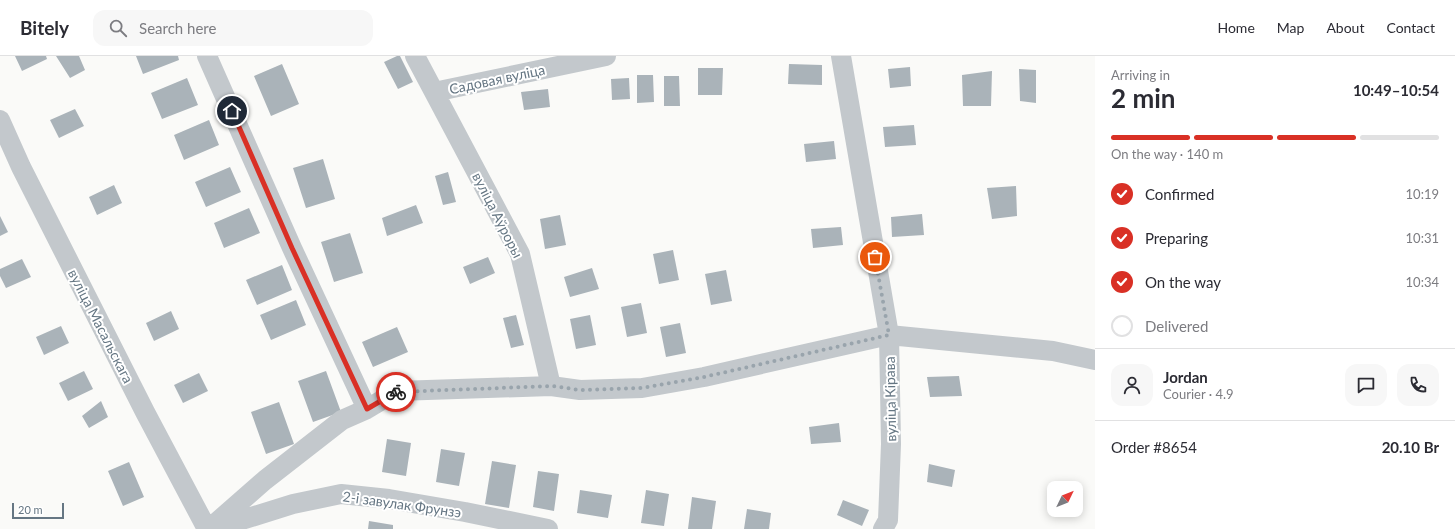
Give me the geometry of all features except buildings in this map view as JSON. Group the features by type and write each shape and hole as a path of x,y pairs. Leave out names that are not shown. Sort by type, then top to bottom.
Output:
{"street":[{"path":"207,56 292,248 367,409"},
{"name":"Садовая вуліца","path":"434,92 606,56"},
{"name":"вуліца Кірава","path":"841,56 889,335 892,444 888,520 883,529"},
{"name":"вуліца Аўроры","path":"420,60 434,92 520,254 552,386"},
{"name":"вуліца Масальскага","path":"0,120 21,167 144,412 210,529"},
{"path":"210,529 265,480 342,420 367,409 397,391 552,386 580,390 642,388 704,377 889,335 1053,351 1095,360"},
{"name":"2-і завулак Фрунзэ","path":"210,529 292,504 341,494 389,499 465,512 548,529"}],"way so far":[{"path":"396,392 552,386 580,390 642,388 704,377 889,335 875,257"}],"route":[{"path":"232,111 292,248 367,409 396,392"}]}
